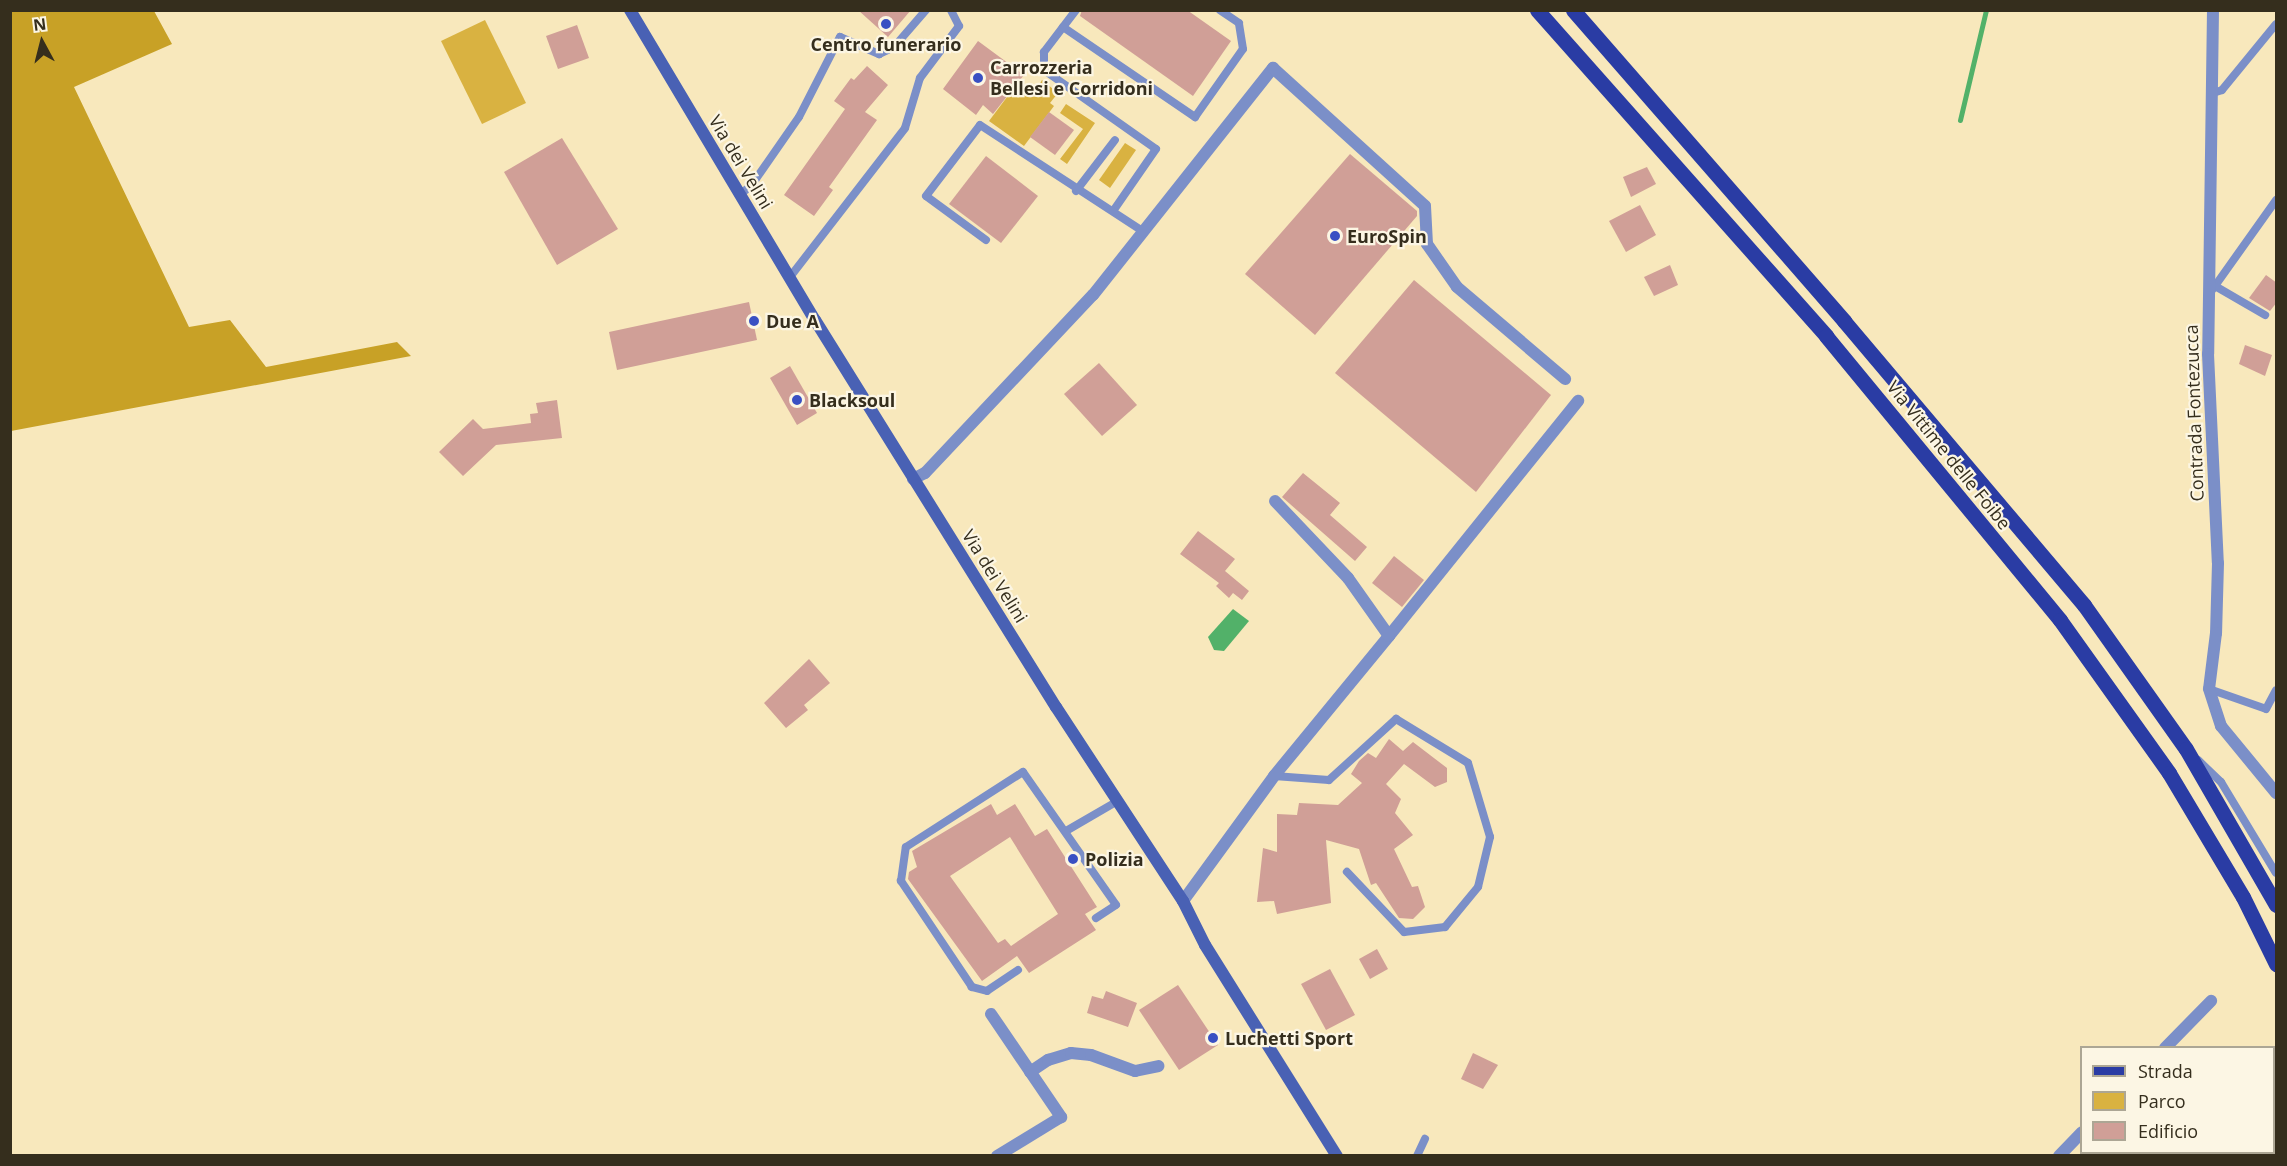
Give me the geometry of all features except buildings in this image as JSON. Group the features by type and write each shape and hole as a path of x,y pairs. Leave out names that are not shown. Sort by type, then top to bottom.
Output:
{"main road":[{"name":"Via Vittime delle Foibe","path":"1537,10 1826,336 2060,620 2169,773 2243,897 2277,964"},
{"name":"Via Vittime delle Foibe","path":"1573,10 2007,511 2084,605 2186,749 2277,905"}],"street":[{"name":"Via dei Velini","path":"630,10 739,195 913,479 1116,802 1183,901 1205,945 1337,1155"},
{"name":"Contrada Fontezucca","path":"2213,10 2212,290 2208,354 2218,563 2216,633 2210,689 2221,726 2277,793"},
{"path":"913,479 925,473 1093,295 1272,68 1425,206 1427,244 1457,287 1565,379"},
{"path":"1183,901 1274,776 1578,401"},
{"path":"1275,501 1348,578 1389,636"},
{"path":"2166,1046 2211,1001"},
{"path":"991,1014 1061,1117 997,1155"},
{"path":"1030,1072 1048,1060 1071,1053 1091,1055 1135,1071 1158,1066"},
{"path":"2059,1155 2080,1134"}],"lane":[{"path":"739,195 751,186 799,117 840,37 879,54 894,47 926,10"},
{"path":"790,277 905,128 920,78 959,26 951,10"},
{"path":"1076,10 1044,52 1044,69 1156,149 1113,212"},
{"path":"1063,27 1195,117 1243,49 1239,23 1220,10"},
{"path":"2213,93 2222,90 2277,24"},
{"path":"986,240 926,196 980,125 1076,191 1144,232"},
{"path":"1076,191 1115,140"},
{"path":"2265,315 2212,290 2277,200"},
{"path":"2210,689 2266,709 2277,690"},
{"path":"1274,776 1329,780 1396,719 1468,763 1490,837 1478,887 1444,927 1404,932 1347,872"},
{"path":"2186,749 2221,782 2277,873"},
{"path":"1018,970 987,991 972,987 901,881 906,847 1023,772 1116,905 1096,918"},
{"path":"1066,831 1116,802"},
{"path":"1417,1155 1425,1139"}],"green space":[{"path":"485,20 526,103 482,124 441,41"},
{"path":"1042,80 1058,93 1050,103 1054,106 1024,146 989,121 1013,89 1020,85 1035,92"},
{"path":"1066,104 1095,123 1067,164 1060,159 1083,129 1060,113"},
{"path":"1125,143 1136,150 1110,188 1099,180"}],"shaded area":[{"path":"11,10 154,11 172,44 74,87 189,327 230,320 266,367 397,342 411,356 11,431"},
{"path":"1233,609 1249,621 1224,651 1214,650 1208,637"}],"waterway":[{"path":"1960,120 1986,10"}],"place":[{"name":"Centro funerario","path":"886,24"},
{"name":"Carrozzeria Bellesi e Corridoni","path":"978,78"},
{"name":"EuroSpin","path":"1335,236"},
{"name":"Due A","path":"754,321"},
{"name":"Blacksoul","path":"797,400"},
{"name":"Polizia","path":"1073,859"},
{"name":"Luchetti Sport","path":"1213,1038"}]}
